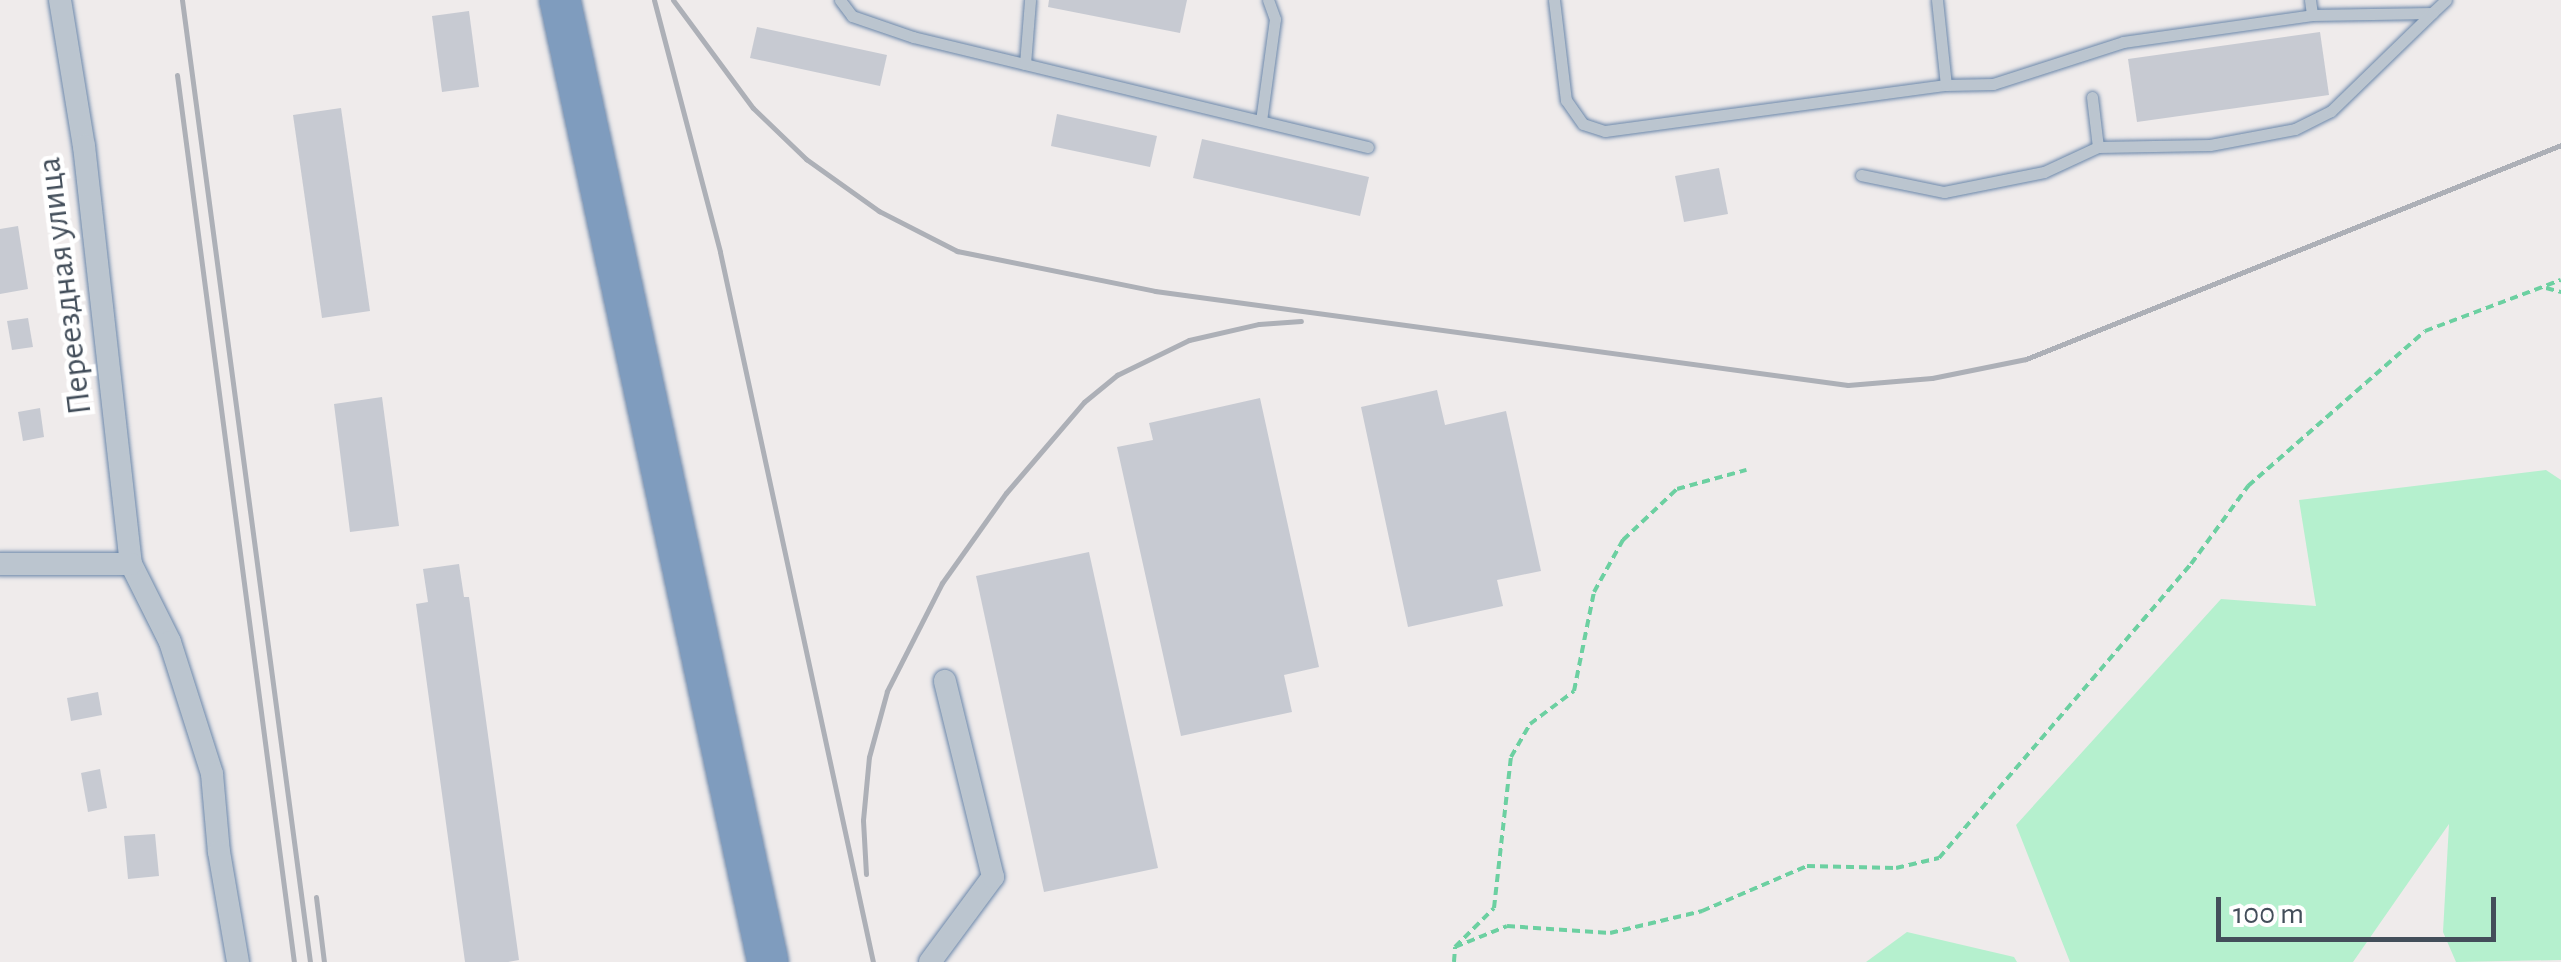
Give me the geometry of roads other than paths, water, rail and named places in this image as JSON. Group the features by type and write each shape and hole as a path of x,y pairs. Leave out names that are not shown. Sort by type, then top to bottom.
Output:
{"highway":[{"path":"560,0 768,962"}],"street":[{"name":"Переездная улица","path":"60,0 84,146 131,564"},
{"path":"0,564 131,564 170,642 212,774 218,852 238,962"},
{"path":"930,962 993,877 945,682"}],"lane":[{"path":"840,0 852,16 913,37 1368,147"},
{"path":"1025,64 1030,0"},
{"path":"1261,121 1276,19 1268,0"},
{"path":"1554,0 1566,100 1583,124 1606,131 1946,85 1993,84 2123,42 2312,15 2432,13"},
{"path":"1937,0 1946,85"},
{"path":"2310,0 2312,15"},
{"path":"1861,175 1944,192 2044,172 2098,147 2210,145 2295,128 2331,111 2446,0"},
{"path":"2092,97 2098,147"}],"railway":[{"path":"182,0 310,962"},
{"path":"654,0 720,252 873,962"},
{"path":"673,0 753,108 806,159 879,211 957,251 1155,291 1848,385 1932,378 2026,359 2561,145"},
{"path":"177,75 294,962"},
{"path":"866,874 863,820 869,757 887,691 942,583 1006,493 1084,402 1117,375 1189,340 1259,324 1301,321"},
{"path":"316,897 324,962"}]}
